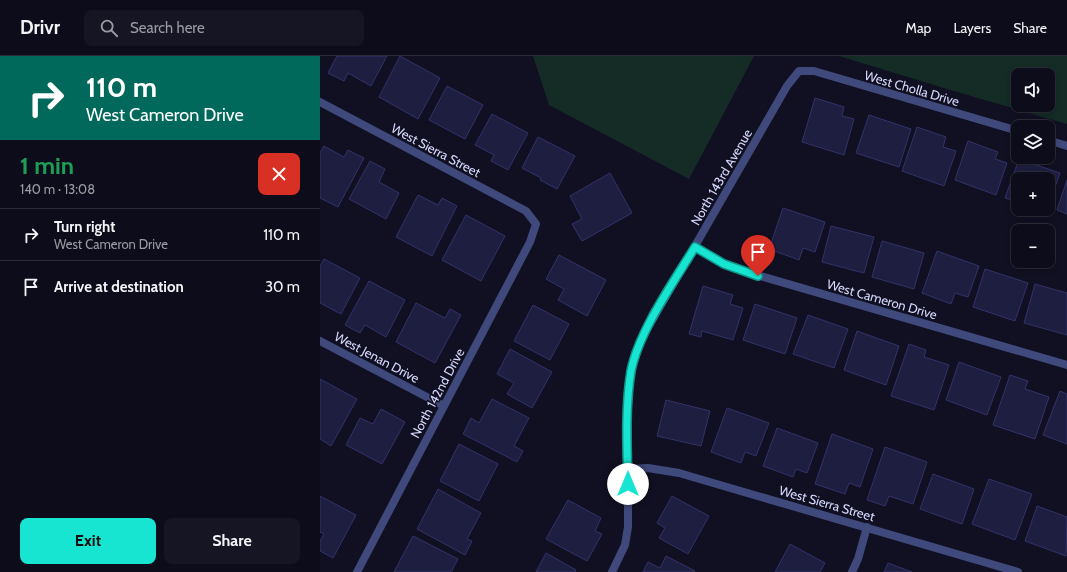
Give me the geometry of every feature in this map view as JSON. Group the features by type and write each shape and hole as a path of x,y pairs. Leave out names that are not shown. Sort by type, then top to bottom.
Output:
{"street":[{"name":"West Cholla Drive","path":"799,71 814,71 1011,129"},
{"name":"North 143rd Avenue","path":"612,572 625,545 628,527 628,397 631,370 642,338 652,318 695,247 787,86 799,71"},
{"name":"West Sierra Street","path":"320,102 526,211 536,224"},
{"path":"1055,142 1067,146"},
{"name":"North 142nd Drive","path":"357,572 530,242 536,224"},
{"name":"West Cameron Drive","path":"695,247 724,264 743,271 1067,365"},
{"name":"West Jenan Drive","path":"320,341 444,406"},
{"name":"West Sierra Street","path":"628,469 648,468 679,473 1018,572"},
{"path":"852,572 858,559 867,527"}],"green space":[{"path":"533,56 754,56 689,179 549,105"},
{"path":"839,56 1067,56 1067,124 1026,112 1055,112 1055,68 1011,68 1011,108"}],"building":[{"path":"337,56 387,56 371,86 348,73 344,81 328,73"},
{"path":"400,56 440,78 418,119 379,97"},
{"path":"447,86 483,105 465,139 429,120"},
{"path":"815,98 844,107 842,116 854,119 844,155 802,142"},
{"path":"492,114 528,133 508,170 491,161 494,155 475,145"},
{"path":"869,115 911,129 899,167 856,153"},
{"path":"917,127 946,137 943,147 956,151 944,186 902,171"},
{"path":"538,137 575,156 557,189 540,180 541,178 522,168"},
{"path":"968,141 998,152 995,159 1007,163 996,195 955,180"},
{"path":"324,146 344,157 348,150 364,158 338,207 320,198 320,153"},
{"path":"370,161 385,169 379,182 399,193 386,219 349,199"},
{"path":"1017,164 1034,164 1060,173 1055,187 1055,172 1014,172"},
{"path":"610,173 632,213 582,241 572,224 582,219 570,196"},
{"path":"1067,180 1067,214 1057,210"},
{"path":"1011,181 1011,200 1005,198"},
{"path":"418,195 438,205 442,198 457,206 432,256 396,237"},
{"path":"783,208 825,222 815,252 803,248 799,260 769,249"},
{"path":"466,215 505,236 481,281 442,260"},
{"path":"831,226 874,237 864,273 822,262"},
{"path":"882,241 924,253 914,289 872,277"},
{"path":"937,251 979,266 968,297 955,293 951,304 922,293"},
{"path":"559,255 606,280 587,316 558,300 564,289 546,279"},
{"path":"324,259 360,278 341,314 320,303 320,267"},
{"path":"985,269 1028,283 1015,321 973,307"},
{"path":"369,281 405,300 386,337 365,325 360,333 345,325"},
{"path":"1035,284 1067,293 1067,335 1024,323"},
{"path":"703,286 733,295 730,304 743,308 733,340 702,331 701,337 689,334"},
{"path":"416,303 445,318 450,309 461,315 435,363 396,342"},
{"path":"755,304 797,318 785,354 743,340"},
{"path":"533,305 569,324 550,360 514,341"},
{"path":"808,315 848,329 834,368 793,354"},
{"path":"857,331 899,346 886,385 844,370"},
{"path":"909,344 926,350 924,357 949,365 934,410 891,396"},
{"path":"510,349 552,372 532,408 507,394 514,383 497,374"},
{"path":"959,362 1001,377 987,415 946,400"},
{"path":"1010,375 1028,381 1025,389 1049,397 1035,439 993,425"},
{"path":"320,379 357,399 331,446 320,439"},
{"path":"1060,391 1067,394 1067,444 1043,435"},
{"path":"492,399 529,418 514,446 523,451 517,462 463,434 471,418 479,423"},
{"path":"666,400 710,411 701,446 657,436"},
{"path":"727,408 769,423 756,456 745,452 741,463 711,452"},
{"path":"381,409 405,422 382,464 346,445 360,418 373,424"},
{"path":"777,428 818,443 807,473 796,469 793,477 763,466"},
{"path":"832,434 873,449 860,487 849,483 845,494 815,484"},
{"path":"459,444 498,464 479,501 440,481"},
{"path":"885,447 927,462 913,504 889,496 885,506 867,500"},
{"path":"933,474 974,489 962,524 920,509"},
{"path":"989,479 1032,494 1015,540 972,524"},
{"path":"438,489 481,513 467,539 472,541 465,555 417,529"},
{"path":"320,496 356,515 333,558 320,551 320,541 324,534 320,532"},
{"path":"672,496 709,516 688,554 659,538 665,528 657,523"},
{"path":"568,500 601,518 595,531 602,534 587,561 546,539"},
{"path":"1037,506 1067,517 1066,556 1025,541"},
{"path":"413,536 458,559 451,572 394,572"},
{"path":"790,544 825,563 820,572 775,572"},
{"path":"546,553 576,570 575,572 536,572"},
{"path":"666,556 695,571 643,572 648,562 660,568"},
{"path":"888,563 912,572 884,572"}],"route":[{"path":"628,484 628,397 631,370 642,338 652,318 695,247 724,264 758,276"}]}
